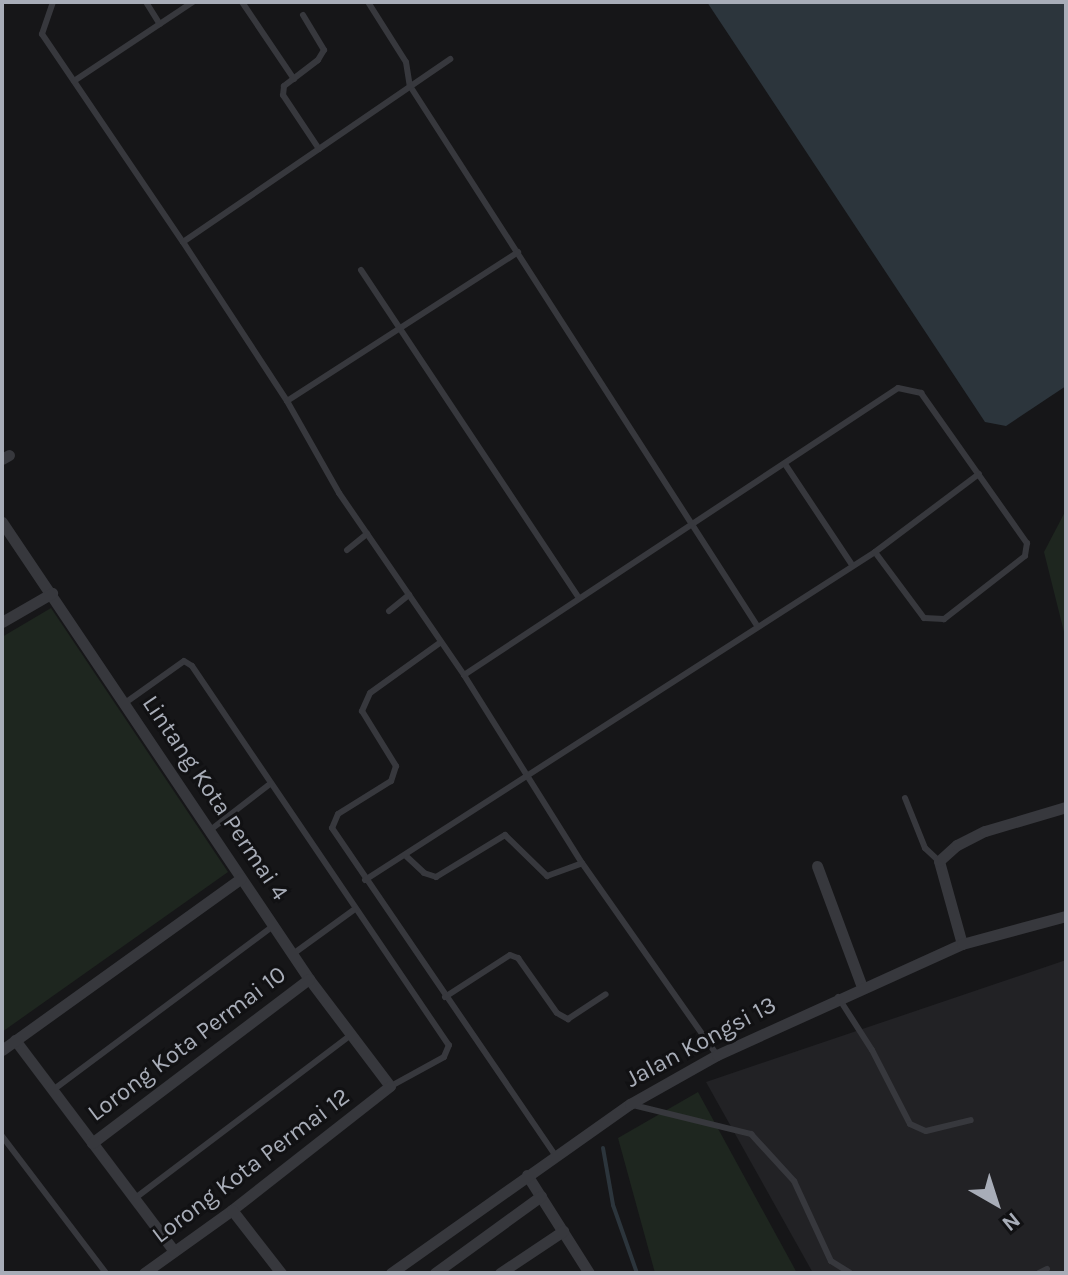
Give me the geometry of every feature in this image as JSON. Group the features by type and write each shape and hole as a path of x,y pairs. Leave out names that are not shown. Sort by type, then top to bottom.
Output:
{"street":[{"name":"Lintang Kota Permai 4","path":"2,522 6,536 52,593 209,831 387,1090"},
{"path":"2,622 52,593"},
{"path":"962,944 939,861 957,845 985,831 1066,807"},
{"path":"817,866 862,987"},
{"path":"2,1050 241,878"},
{"name":"Jalan Kongsi 13","path":"391,1273 630,1104 717,1055 838,997 962,944 1066,916"},
{"name":"Lorong Kota Permai 10","path":"92,1143 309,979"},
{"path":"15,1040 174,1251"},
{"name":"Lorong Kota Permai 12","path":"144,1273 232,1210 387,1090"},
{"path":"527,1175 589,1273"},
{"path":"435,1273 541,1196"},
{"path":"232,1210 281,1273"},
{"path":"500,1273 563,1231"}],"lane":[{"path":"53,2 42,34 287,401 367,534 464,675 582,863 717,1055"},
{"path":"146,2 160,24"},
{"path":"74,81 193,2"},
{"path":"242,2 294,79"},
{"path":"368,2 406,62 410,86 758,627"},
{"path":"303,15 324,50 284,86 283,95 319,149"},
{"path":"183,242 450,59"},
{"path":"287,401 518,252"},
{"path":"361,270 579,598"},
{"path":"464,675 898,388 921,393 1027,543 1025,556 944,619 924,618 875,552"},
{"path":"785,464 852,565"},
{"path":"365,880 875,552 979,474"},
{"path":"347,550 367,534"},
{"path":"389,611 409,595"},
{"path":"441,642 370,693 362,711 396,766 391,781 338,814 332,828 555,1155"},
{"path":"125,703 184,661 192,666 449,1045 444,1057 387,1090"},
{"path":"209,831 271,783"},
{"path":"905,798 925,848 939,861"},
{"path":"405,855 424,873 436,877 505,835 547,876 582,863"},
{"path":"293,954 355,909"},
{"path":"53,1090 274,925"},
{"path":"445,997 510,955 518,958 557,1013 568,1019 606,994"},
{"path":"838,997 872,1050 910,1124 926,1131 971,1120"},
{"path":"134,1199 351,1035"},
{"path":"630,1104 751,1134 794,1181 831,1261 850,1273"},
{"path":"2,1136 106,1273"},
{"path":"1039,1273 1047,1269"}],"shaded area":[{"path":"707,2 1066,2 1066,386 1006,426 985,422"},
{"path":"1066,510 1066,640 1044,552"},
{"path":"51,608 228,872 2,1032 2,637"},
{"path":"1066,960 1066,1273 813,1273 706,1082"},
{"path":"698,1092 797,1273 655,1273 618,1138"}],"waterway":[{"path":"603,1148 613,1205 637,1273"}]}
